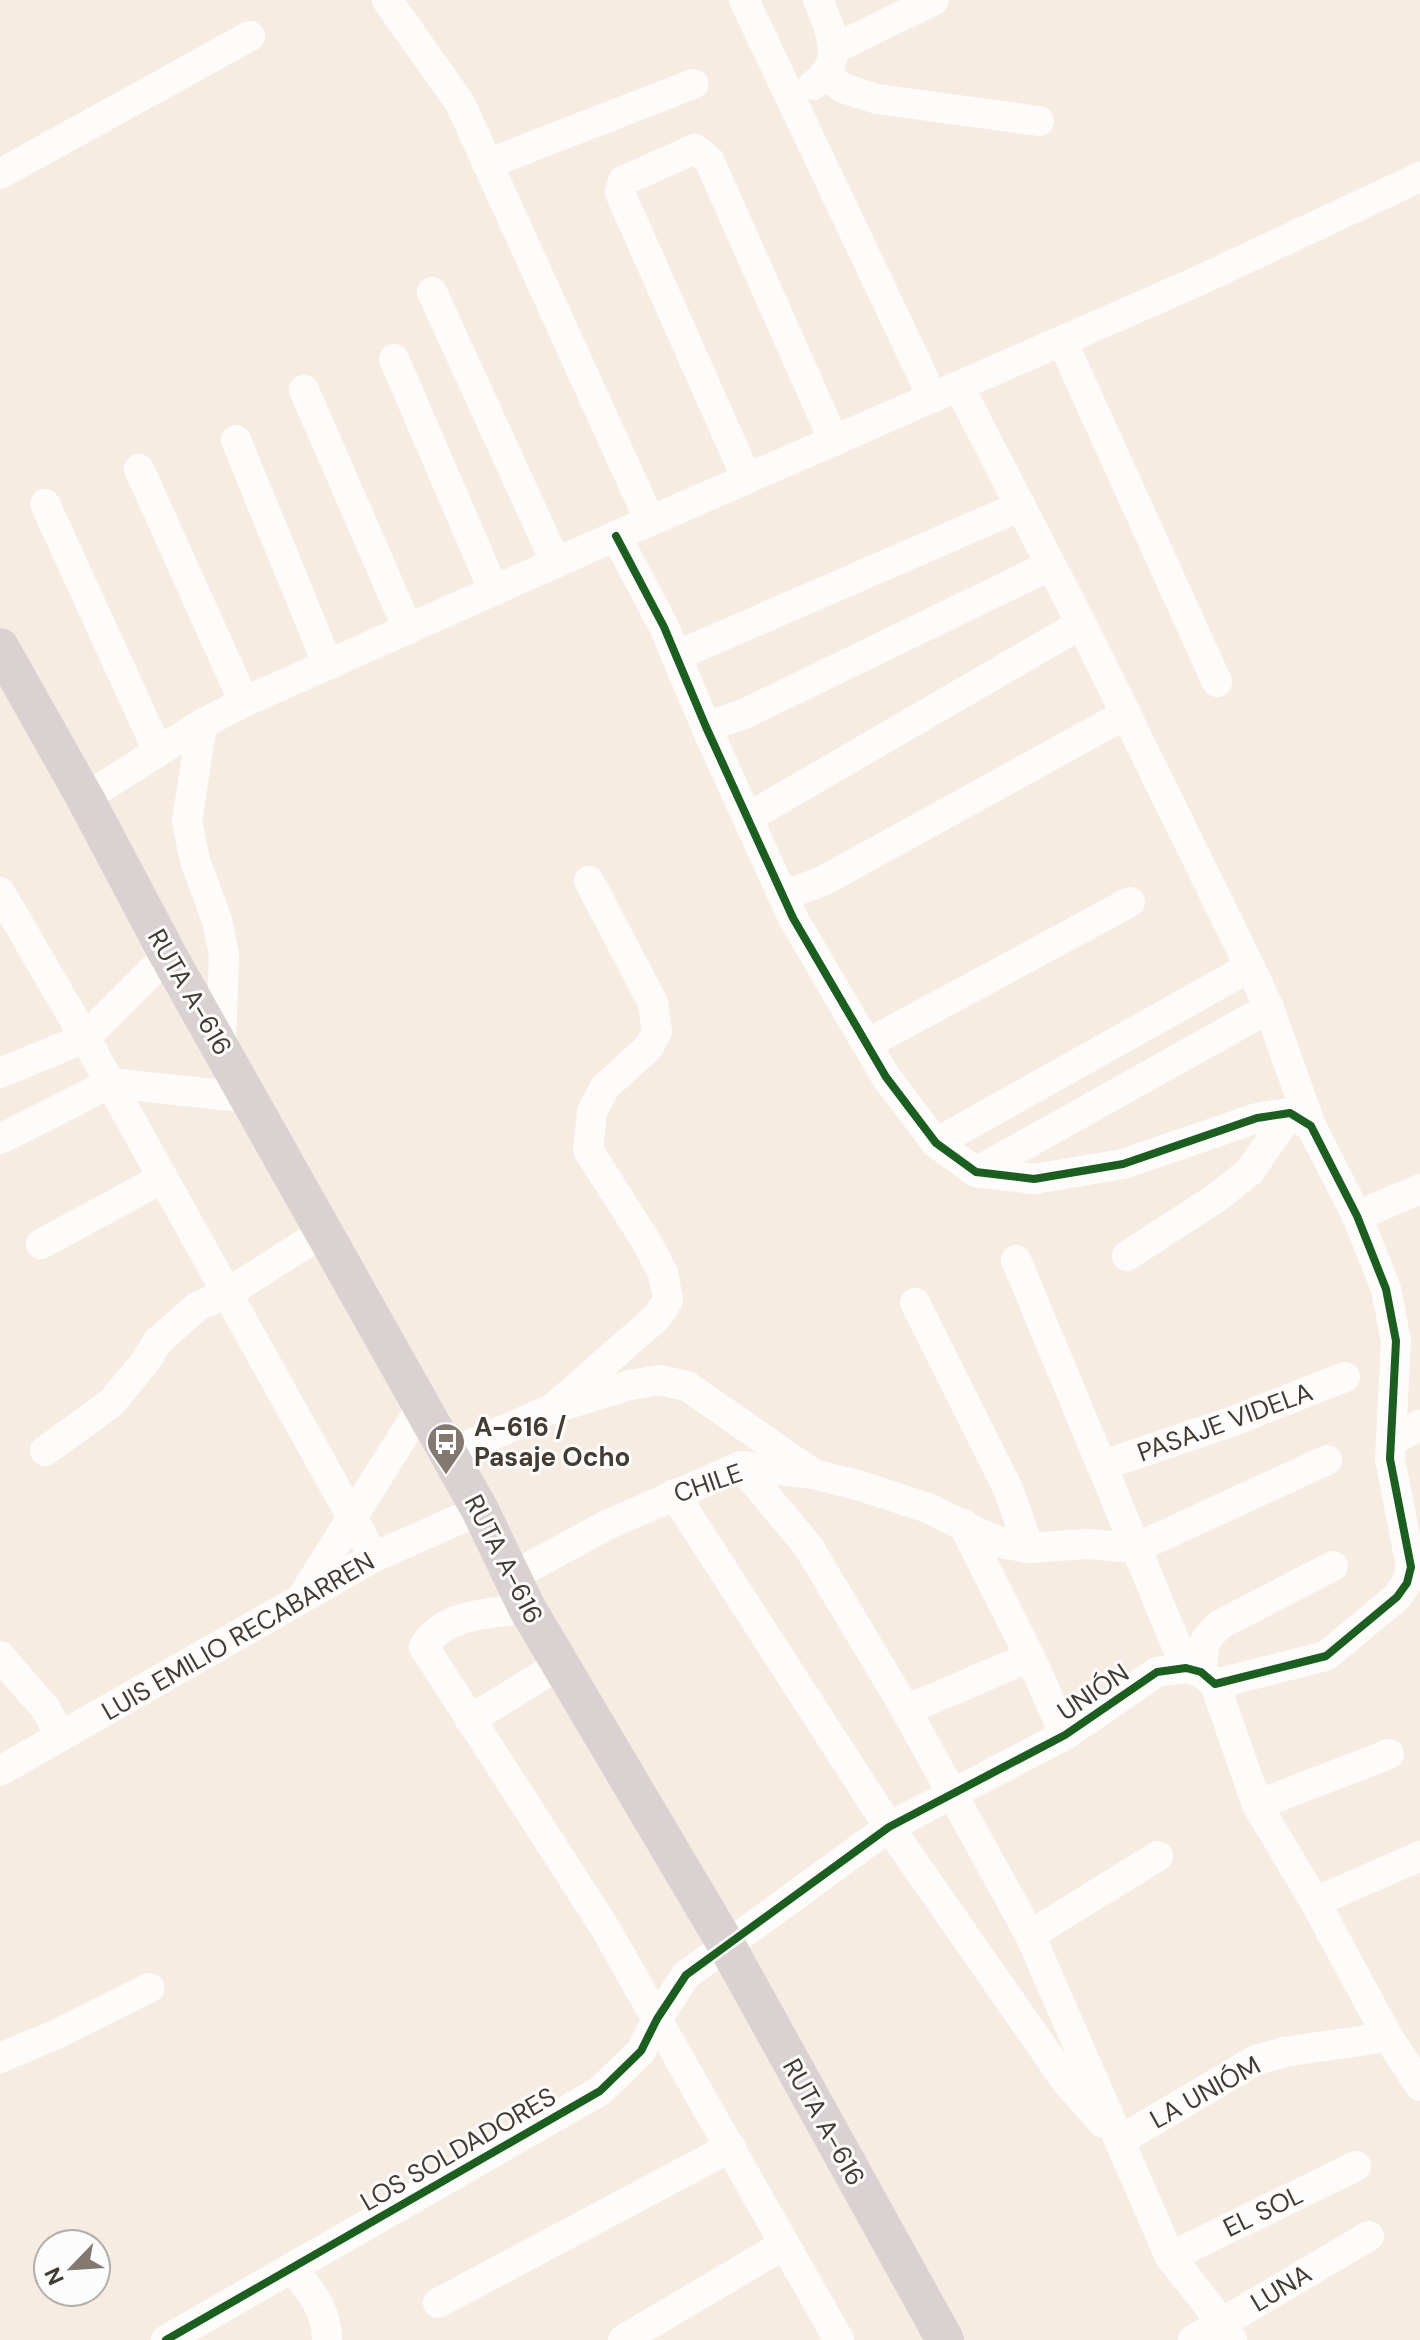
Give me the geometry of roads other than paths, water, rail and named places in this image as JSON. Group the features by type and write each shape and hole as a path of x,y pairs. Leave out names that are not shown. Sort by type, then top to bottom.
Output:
{"main road":[{"name":"RUTA A-616","path":"0,647 168,955 480,1510 519,1593 727,1946 945,2340"}],"street":[{"path":"387,0 460,103 650,521"},
{"name":"UNIÓN","path":"727,1946 889,1827 1065,1735 1157,1672 1201,1675 1326,1656 1414,1584 1390,1459 1396,1341 1386,1289 1357,1216 1300,1119 1269,1008 1081,624 1021,506 946,392 790,98 744,0"},
{"path":"818,0 831,30 830,62 843,88 877,99 1039,121"},
{"path":"790,98 817,83 830,62 934,0"},
{"path":"0,174 250,36"},
{"path":"487,164 693,84"},
{"path":"747,479 620,193 623,181 695,149 709,160 834,441"},
{"path":"85,798 202,724 244,702 1196,282 1420,177"},
{"path":"432,292 556,563"},
{"path":"1062,341 1217,682"},
{"path":"394,359 494,591"},
{"path":"304,390 408,629"},
{"path":"236,440 328,665"},
{"path":"139,469 244,702"},
{"path":"45,504 158,751"},
{"path":"676,656 1021,506"},
{"path":"616,536 664,627 783,896 886,1077 936,1143 976,1172 1034,1179 1123,1164 1257,1118 1300,1119"},
{"path":"706,727 744,714 1051,565"},
{"path":"749,817 1081,624"},
{"path":"783,896 823,881 1126,714"},
{"path":"202,724 187,821 195,861 217,920 224,955 221,1046"},
{"path":"552,1409 657,1317 668,1300 663,1273 646,1241 588,1150 592,1112 605,1087 648,1048 657,1032 653,1003 589,881"},
{"path":"0,892 111,1083 374,1557"},
{"path":"867,1044 1130,902"},
{"path":"0,1073 85,1038 168,955"},
{"path":"936,1143 1250,967"},
{"path":"976,1172 1269,1008"},
{"path":"0,1139 111,1083 251,1098"},
{"path":"1127,1256 1242,1178 1300,1119"},
{"path":"41,1244 163,1178"},
{"path":"1357,1216 1420,1189"},
{"path":"45,1451 111,1403 158,1341 198,1306 226,1294 325,1231"},
{"path":"1016,1260 1136,1548 1201,1675 1257,1805 1315,1902 1388,2037 1420,2086"},
{"path":"915,1303 1008,1489 1017,1546 1086,1544 1136,1548 1327,1460"},
{"name":"PASAJE VIDELA","path":"1104,1465 1233,1421 1345,1377"},
{"path":"449,1454 552,1409 659,1380 687,1386 813,1474"},
{"path":"300,1599 422,1406"},
{"path":"1391,1441 1420,1425"},
{"path":"741,1466 808,1546 906,1710 1030,1935 1170,2257 1226,2332"},
{"name":"CHILE","path":"470,1720 424,1647 432,1633 448,1622 519,1593 605,1526 741,1466 813,1474 861,1486 928,1508 1017,1546"},
{"path":"674,1494 889,1827 1066,2081 1119,2141"},
{"name":"LUIS EMILIO RECABARREN","path":"0,1771 374,1557 480,1510"},
{"path":"963,1524 1030,1657 1065,1735"},
{"path":"1201,1675 1205,1641 1219,1625 1333,1566"},
{"path":"0,1656 45,1708 61,1736"},
{"path":"906,1710 1030,1657"},
{"path":"560,1664 470,1720 605,1928 839,2340"},
{"path":"1257,1805 1389,1754"},
{"path":"1030,1935 1158,1856"},
{"path":"1315,1902 1420,1856"},
{"name":"LOS SOLDADORES","path":"166,2340 600,2091 641,2051 657,2019 686,1975 727,1946"},
{"path":"0,2058 149,1988"},
{"name":"LA UNIÓM","path":"1119,2141 1256,2060 1284,2052 1388,2037"},
{"path":"438,2303 731,2147"},
{"name":"EL SOL","path":"1170,2257 1356,2166"},
{"name":"LUNA","path":"1193,2340 1226,2332 1369,2236"},
{"path":"623,2340 785,2244"},
{"path":"292,2268 320,2304 327,2323 327,2340"}],"place":[{"name":"A-616 / Pasaje Ocho","path":"446,1476"}]}
